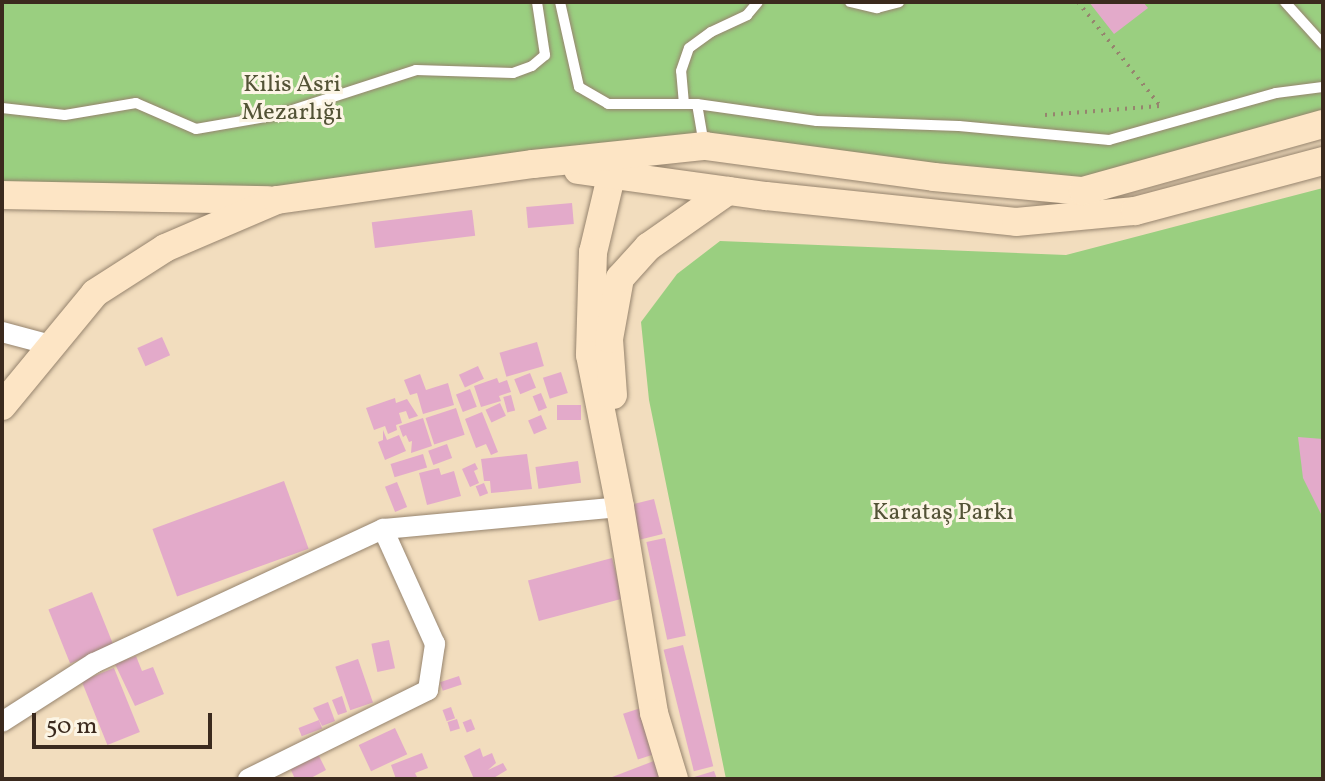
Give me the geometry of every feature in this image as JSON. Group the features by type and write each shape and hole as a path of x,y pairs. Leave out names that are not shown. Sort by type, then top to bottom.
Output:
{"street":[{"path":"615,165 705,146 934,177 1083,191 1323,124"},
{"path":"2,195 277,200 533,164 615,165 728,191 1016,222 1135,211 1323,161"},
{"path":"615,165 593,252 590,355 620,507 654,713 674,779"},
{"path":"620,507 609,339 620,278 648,247 728,191"},
{"path":"2,406 95,293 165,248 277,200"},
{"path":"2,332 51,345"},
{"path":"2,722 94,663 383,529 620,507"},
{"path":"248,779 428,690 435,644 383,529"}],"lane":[{"path":"2,108 65,115 136,103 196,129 277,115 416,70 513,73 532,66 545,55 537,2"},
{"path":"560,2 574,76 586,94 608,104 697,104 817,121 959,126 1109,140 1276,93 1323,87"},
{"path":"684,104 681,71 689,48 711,32 747,15 758,2"},
{"path":"850,2 877,8 899,2"},
{"path":"1285,2 1323,44"},
{"path":"697,104 705,146"}],"path":[{"path":"1078,2 1160,106"},
{"path":"1042,115 1174,103"}],"green space":[{"name":"Kilis Asri Mezarlığı","path":"2,2 1323,2 1323,131 1077,192 687,149 386,194 2,196"},
{"name":"Karataş Parkı","path":"1323,188 1323,779 726,779 649,400 641,322 677,274 720,241 1066,255"}],"building":[{"path":"1089,2 1143,2 1148,8 1114,34"},
{"path":"572,203 574,224 528,228 526,207"},
{"path":"472,210 475,236 375,248 372,222"},
{"path":"162,337 170,355 145,366 137,348"},
{"path":"537,342 544,366 506,377 500,353"},
{"path":"478,366 484,379 465,388 459,375"},
{"path":"561,372 568,393 550,399 543,378"},
{"path":"530,373 536,388 520,394 514,379"},
{"path":"420,374 426,390 448,383 454,405 423,414 417,393 410,395 404,380"},
{"path":"497,378 499,383 507,380 511,392 499,396 501,401 481,407 474,386"},
{"path":"470,389 477,407 463,412 456,394"},
{"path":"541,393 547,408 539,411 533,396"},
{"path":"511,395 515,410 507,413 503,397"},
{"path":"395,398 396,403 407,399 418,416 409,419 406,411 399,413 402,423 396,425 397,430 388,434 385,426 374,430 366,408"},
{"path":"500,403 506,416 491,422 485,410"},
{"path":"557,405 581,405 581,420 557,420"},
{"path":"456,408 465,435 434,445 426,418"},
{"path":"482,412 498,452 491,455 486,444 476,448 465,419"},
{"path":"541,415 547,429 534,434 528,420"},
{"path":"423,418 432,446 411,453 412,441 409,442 406,435 403,437 399,426"},
{"path":"383,430 387,440 399,435 406,451 385,460 378,442 383,440"},
{"path":"1298,437 1323,439 1323,518 1303,478"},
{"path":"447,444 452,458 433,465 428,451"},
{"path":"423,454 427,467 395,477 390,464"},
{"path":"527,454 532,489 491,493 490,481 484,481 481,459"},
{"path":"578,461 581,483 538,489 535,467"},
{"path":"475,463 478,469 474,471 479,483 470,487 462,469"},
{"path":"439,468 441,475 454,471 461,496 427,505 419,473"},
{"path":"284,481 309,549 177,597 152,529"},
{"path":"397,482 407,507 395,512 385,487"},
{"path":"484,483 488,493 480,497 476,486"},
{"path":"654,499 663,534 639,540 631,505"},
{"path":"665,538 686,636 667,640 646,542"},
{"path":"612,558 623,599 539,621 528,581"},
{"path":"92,592 114,646 70,663 48,610"},
{"path":"389,640 395,668 377,672 371,644"},
{"path":"683,645 713,766 694,771 664,650"},
{"path":"136,656 142,671 153,667 164,694 135,706 115,664"},
{"path":"358,659 373,702 350,710 335,667"},
{"path":"114,668 140,732 107,745 82,681"},
{"path":"459,676 462,685 443,691 440,682"},
{"path":"342,696 347,712 338,715 332,700"},
{"path":"328,702 335,721 322,726 313,708"},
{"path":"451,707 455,718 447,721 443,710"},
{"path":"644,707 659,753 638,759 623,714"},
{"path":"457,719 460,729 450,731 447,722"},
{"path":"471,719 475,729 467,733 463,722"},
{"path":"319,720 322,728 302,736 298,728"},
{"path":"395,728 407,754 371,771 359,745"},
{"path":"480,748 483,757 492,753 496,763 488,770 503,763 507,770 492,779 474,779 464,756"},
{"path":"422,753 428,768 415,773 418,779 396,779 391,765"},
{"path":"318,754 326,770 309,779 295,779 290,768"},
{"path":"659,759 667,779 607,779"},
{"path":"714,771 717,779 691,778"}]}
